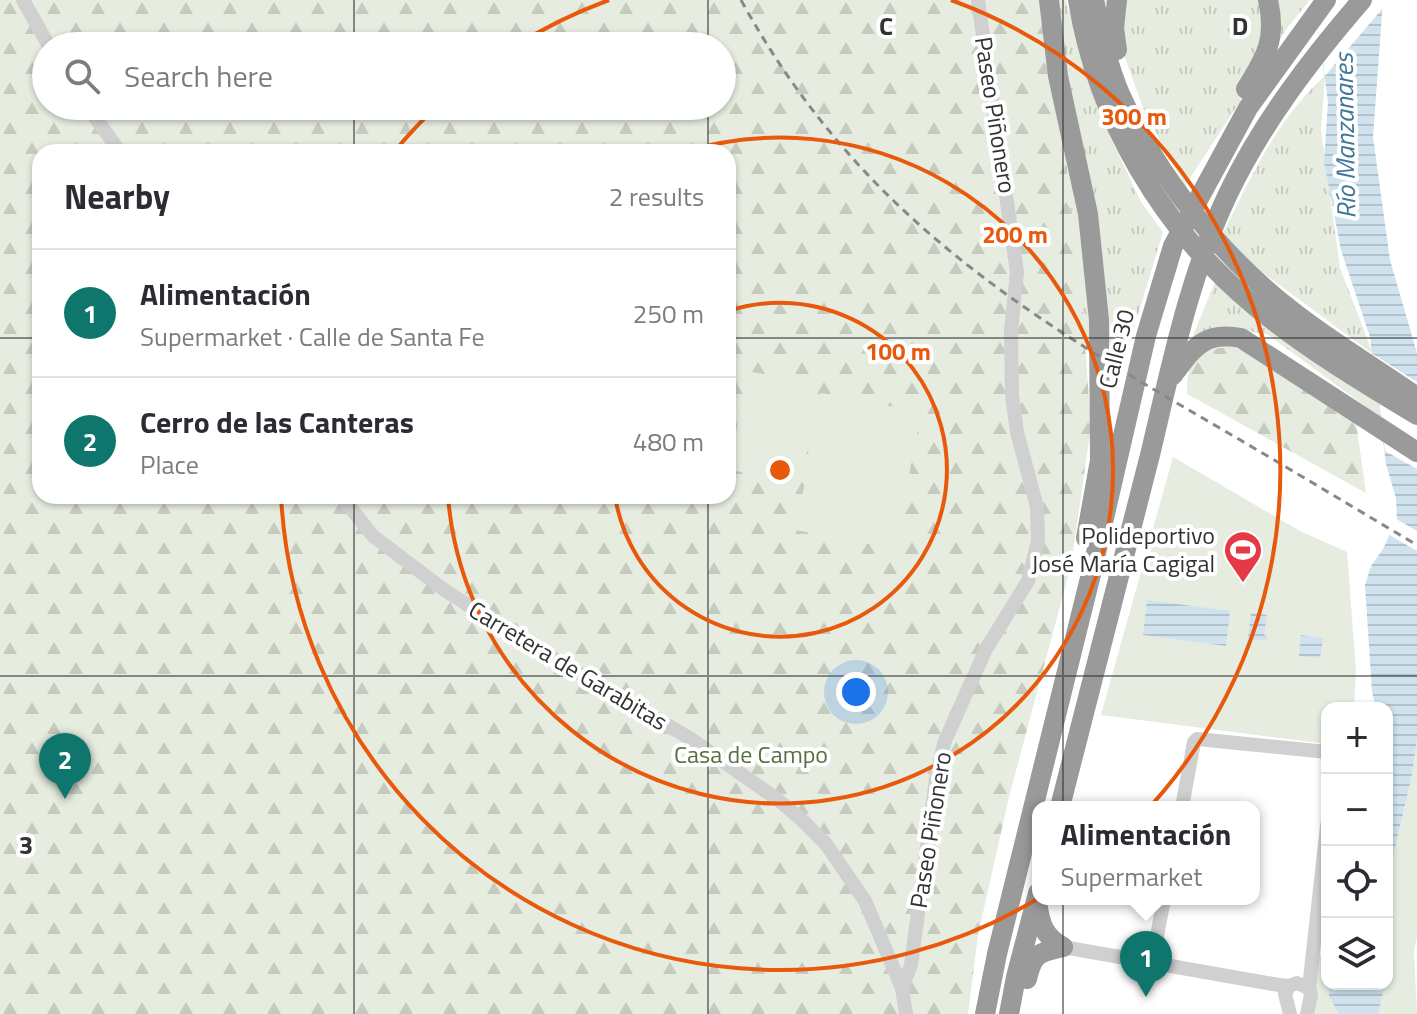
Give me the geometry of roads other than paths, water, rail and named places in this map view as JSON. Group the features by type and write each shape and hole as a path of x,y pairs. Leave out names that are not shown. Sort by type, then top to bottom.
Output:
{"highway":[{"path":"1035,801 1048,749 1067,627 1093,503 1100,460 1102,415 1099,320 1088,214 1058,76 1049,0"},
{"path":"1078,0 1088,54 1104,102 1158,174"},
{"path":"1094,0 1120,94 1189,239 1247,286 1255,306 1414,404"},
{"path":"1117,0 1115,44 1128,92 1158,174"},
{"path":"1173,246 1204,168 1271,43 1273,27 1268,0"},
{"name":"Calle 30","path":"1048,749 1146,336 1173,246 1248,108 1326,0"},
{"path":"1062,801 1201,260 1228,194 1262,133 1298,79 1362,0"},
{"path":"1168,381 1197,345 1207,339 1228,335 1241,338 1261,348 1417,452"},
{"path":"985,1014 1032,813"},
{"path":"1009,1014 1035,905"},
{"path":"1038,905 1040,923 1050,940 1063,947"},
{"path":"1018,1014 1032,960 1042,952 1063,947"}],"street":[{"path":"23,0 41,32"},
{"name":"Paseo Piñonero","path":"906,1014 902,988 911,965 936,779 944,743 986,649 1028,581 1038,541 1037,507 1017,432 1012,395 1011,331 1017,272 978,0"},
{"path":"97,120 114,144"},
{"name":"Carretera de Garabitas","path":"347,504 373,536 443,589 517,637 691,739 794,813 826,844 847,871 865,901 902,988"},
{"path":"1183,801 1197,739 1321,751"},
{"path":"1289,986 1285,994 1290,1010 1307,1010 1325,846"},
{"path":"1152,962 1163,905"},
{"path":"1063,947 1289,986 1297,983 1309,988"}],"water":[{"name":"Río Manzanares","path":"1314,0 1383,0 1373,137 1390,260 1417,353 1417,740 1393,857 1393,702 1374,702 1372,692 1365,585 1371,566 1397,519 1396,498 1386,464 1370,337 1341,250 1324,162 1328,102"},
{"path":"1147,600 1230,611 1226,646 1143,635"},
{"path":"1251,613 1267,615 1264,635 1267,641 1248,639"},
{"path":"1301,635 1323,638 1320,658 1299,656"},
{"path":"1329,990 1384,990 1378,1014 1339,1014"}],"railway":[{"path":"741,0 787,74 836,139 890,197 947,249 1075,341 1417,545"}],"place":[{"name":"Polideportivo José María Cagigal","path":"1243,584"},
{"name":"Cerro de las Canteras","path":"65,799"},
{"name":"Alimentación","path":"1146,997"}],"park label":[{"name":"Casa de Campo","path":"751,755"}]}
